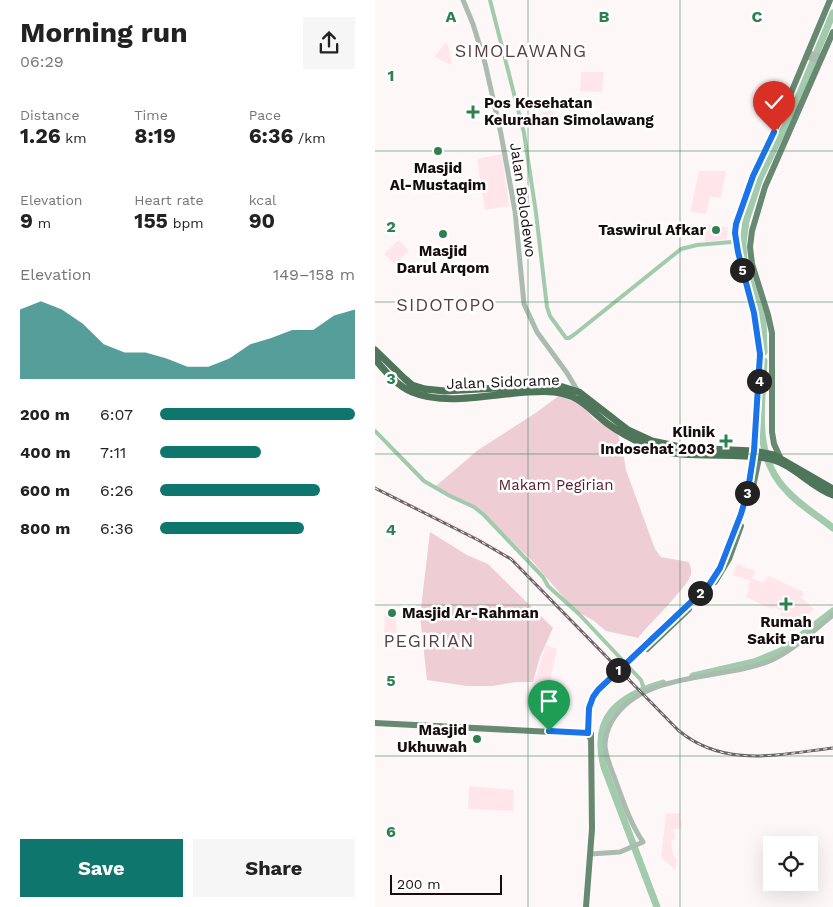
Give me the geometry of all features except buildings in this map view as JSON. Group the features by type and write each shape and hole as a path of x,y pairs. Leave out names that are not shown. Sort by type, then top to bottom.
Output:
{"highway":[{"name":"Jalan Sidorame","path":"375,350 405,379 418,387 456,394"},
{"name":"Jalan Sidorame","path":"375,360 411,392 439,398 456,394 551,385 563,387 579,395 628,430 652,441 685,448 761,455"},
{"path":"761,455 780,457 833,489"},
{"path":"761,455 788,467 825,492 833,495"}],"main road":[{"path":"585,907 591,854 589,708 593,697 674,621 709,585 720,568 761,455 760,354 754,313 736,242 736,224 743,202 808,55 830,0"},
{"path":"780,457 774,444 773,432 773,353 768,315 750,255 752,231 765,187 819,59 833,32"},
{"path":"375,723 590,735"}],"street":[{"name":"Jalan Bolodewo","path":"463,0 473,24 485,63 501,134 515,211 524,304 537,332 567,373 579,395"},
{"path":"808,55 819,59"},
{"path":"760,354 773,353"},
{"path":"591,854 620,852 641,843 629,818 605,748 607,732 619,711 627,702 636,696 654,689 772,660 784,654 833,615"}],"shaded area":[{"path":"445,43 448,45 452,65 434,57"},
{"path":"581,72 604,72 602,92 580,91"},
{"path":"553,110 556,123 546,125 543,112"},
{"path":"502,154 509,206 485,210 477,159"},
{"path":"699,171 726,171 721,198 710,197 706,214 690,212"},
{"name":"Taswirul Afkar","path":"704,224 728,227 727,239 705,242"},
{"path":"399,240 409,251 395,264 384,254"},
{"path":"375,486 475,535 514,559 617,665 614,668 512,562 473,538 375,490"},
{"name":"Rumah Sakit Paru","path":"737,564 755,571 752,578 763,583 768,576 804,592 801,597 814,609 791,631 779,617 782,611 774,607 772,609 746,597 750,588 747,587 751,581 733,575"},
{"path":"385,616 396,616 397,634 384,634"},
{"path":"546,645 557,649 548,690 533,686"},
{"path":"469,786 514,790 513,811 468,809"},
{"path":"680,813 682,828 673,830 676,839 671,841 673,854 677,861 675,870 661,857 666,814"}],"green space":[{"name":"Makam Pegirian","path":"560,395 583,406 594,419 617,433 622,446 626,470 655,549 661,557 689,562 691,568 689,580 638,638 606,631 572,607 533,562 480,510 436,486 478,450"},
{"path":"430,532 467,555 488,564 553,628 540,657 533,682 517,682 492,686 467,686 427,680 420,616"}],"waterway":[{"path":"490,0 524,133 547,307 550,316 566,338 575,334 681,249 697,245 743,241"},
{"path":"764,352 763,320 744,262 743,243 746,221 760,178 793,110 833,13"},
{"path":"764,361 761,413 764,447 769,463 777,478 788,492 833,528"},
{"path":"375,431 424,481 474,507 484,515 543,577 548,586 579,614 641,680 644,689"},
{"path":"693,676 754,662 781,651 833,611"},
{"path":"657,907 604,767 601,749 605,721 612,711 633,694 663,683"}],"railway":[{"path":"375,488 478,540 511,559 678,730 696,742 714,750 753,756 833,748"}],"place":[{"name":"Pos Kesehatan Kelurahan Simolawang","path":"473,112"},
{"name":"Masjid Al-Mustaqim","path":"438,151"},
{"name":"Taswirul Afkar","path":"716,230"},
{"name":"Masjid Darul Arqom","path":"443,234"},
{"name":"Klinik Indosehat 2003","path":"726,441"},
{"name":"Rumah Sakit Paru","path":"786,604"},
{"name":"Masjid Ar-Rahman","path":"392,613"},
{"name":"Masjid Ukhuwah","path":"477,739"}],"district":[{"name":"SIMOLAWANG","path":"521,51"},
{"name":"SIDOTOPO","path":"446,305"},
{"name":"PEGIRIAN","path":"429,641"}],"route":[{"path":"549,731 588,733 589,708 593,697 618,669 709,585 720,568 741,514 748,490 754,451 760,354 754,313 743,275 735,233 736,224 753,176 774,132"}]}
